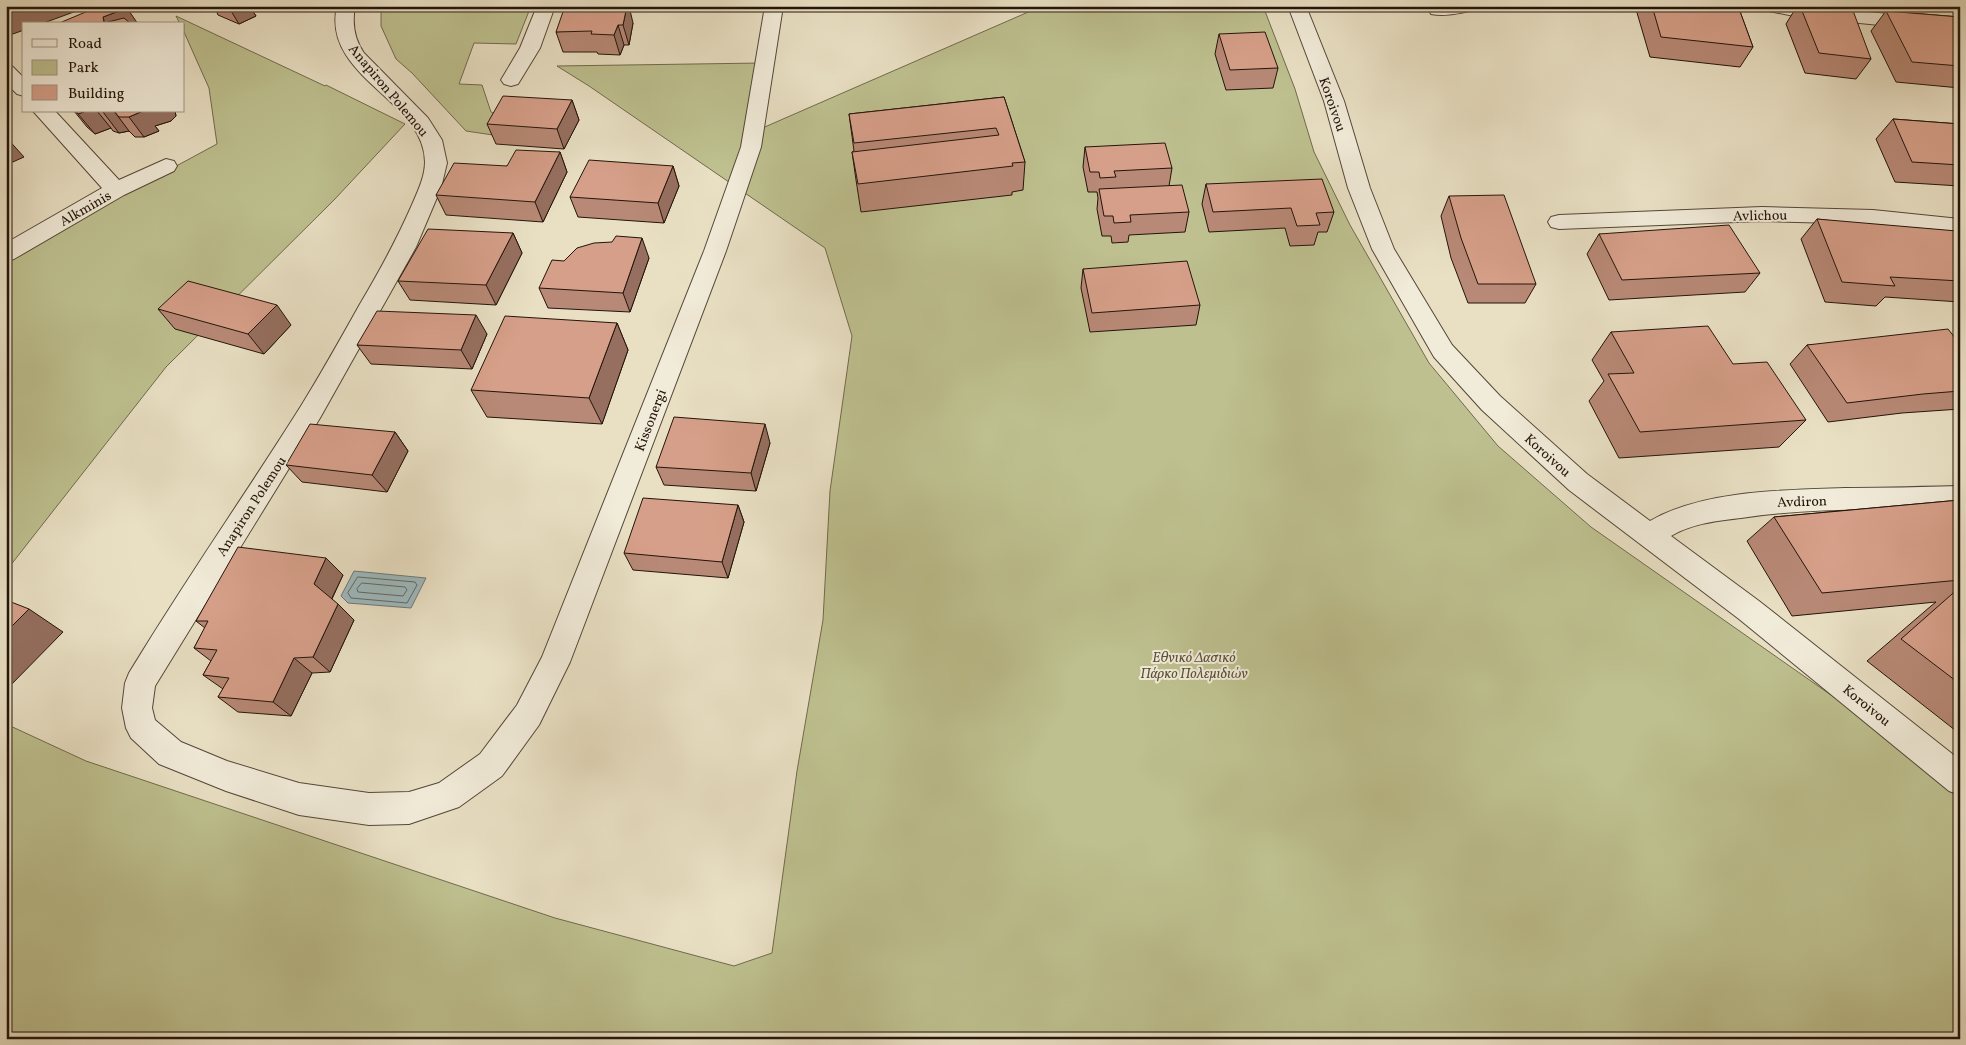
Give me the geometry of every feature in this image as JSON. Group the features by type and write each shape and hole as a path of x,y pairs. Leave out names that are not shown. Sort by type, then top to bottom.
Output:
{"street":[{"name":"Anapiron Polemou","path":"346,6 343,20 348,44 357,57 421,123 432,140 436,163 430,188 405,247 311,411 140,683 137,708 142,728 170,753 226,776 299,798 369,809 409,808 448,796"},
{"path":"511,80 530,48 546,6"},
{"name":"Kissonergi","path":"448,796 491,765 528,715 555,662 715,251 751,147 774,6"},
{"name":"Koroivou","path":"1296,6 1334,100 1359,188 1383,250 1443,351 1491,403 1578,482 1749,610 1960,780"},
{"path":"1438,10 1467,6"},
{"path":"1772,6 1799,11 1960,27"},
{"path":"6,71 22,88"},
{"path":"44,112 116,190"},
{"name":"Alkminis","path":"6,253 116,190 166,166"},
{"name":"Avlichou","path":"1559,222 1762,214 1873,216 1960,227"},
{"name":"Avdiron","path":"1650,535 1675,520 1700,513 1779,501 1960,497"}],"green space":[{"path":"381,6 531,6 516,44 474,43 459,84 482,85 491,112 502,117 493,135 466,131 412,73 396,59 381,26"},
{"name":"Εθνικό Δασικό Πάρκο Πολεμιδιών","path":"1042,6 1263,6 1295,89 1314,152 1350,225 1429,363 1498,446 1591,527 1948,777 1960,782 1960,1039 6,1039 6,724 86,761 555,918 734,966 772,953 797,771 823,620 830,491 852,336 825,248 557,66 762,63 751,133"},
{"path":"176,16 326,85 405,124 334,200 166,367 6,571 6,258 217,144 209,88 185,34 185,22 179,22"}],"water":[{"path":"354,571 426,578 411,608 348,603 341,596"}],"building":[{"path":"6,6 18,6 6,11"},
{"path":"100,6 125,6 127,8 103,17 104,22 62,22"},
{"path":"565,6 627,6 623,25 618,25 614,35 591,34 592,31 556,32"},
{"path":"1652,6 1738,6 1753,47 1661,37"},
{"path":"1800,6 1852,8 1871,59 1819,53"},
{"path":"1886,11 1960,17 1960,66 1912,62"},
{"path":"124,18 129,22 108,22"},
{"path":"1265,32 1278,68 1230,70 1219,34"},
{"path":"503,96 572,100 557,129 487,124"},
{"path":"1004,97 1025,162 1012,163 1013,166 858,184 852,152 999,135 996,128 854,143 849,114"},
{"path":"115,112 141,112 129,117 119,117"},
{"path":"1893,119 1960,124 1960,165 1912,162"},
{"path":"1165,143 1172,168 1114,171 1116,177 1100,178 1099,172 1090,172 1085,147"},
{"path":"516,150 560,152 535,202 436,195 454,163 507,166"},
{"path":"589,160 673,166 658,203 570,197"},
{"path":"1322,179 1334,212 1316,213 1320,225 1297,226 1291,208 1213,212 1206,184"},
{"path":"1182,185 1189,212 1130,215 1131,222 1114,223 1113,216 1104,216 1099,189"},
{"path":"1504,195 1536,284 1478,284 1461,238 1449,196"},
{"path":"1817,219 1957,231 1960,236 1960,281 1890,277 1895,286 1842,282"},
{"path":"1729,225 1760,273 1622,280 1599,234"},
{"path":"428,229 513,233 486,285 398,281"},
{"path":"616,236 642,238 623,293 539,288 552,260 564,261 577,248 594,243 612,242"},
{"path":"1187,261 1200,305 1092,313 1083,269"},
{"path":"188,281 277,305 248,334 158,309"},
{"path":"377,311 476,315 461,350 357,345"},
{"path":"505,316 617,323 589,398 471,390"},
{"path":"1708,326 1733,364 1767,362 1806,420 1640,432 1608,374 1634,373 1611,332"},
{"path":"1948,329 1960,344 1960,391 1847,403 1807,345"},
{"path":"674,417 765,424 751,473 656,467"},
{"path":"310,424 395,432 372,475 286,465"},
{"path":"643,498 738,505 722,562 624,553"},
{"path":"1960,500 1960,580 1822,593 1774,517"},
{"path":"238,547 326,558 314,584 338,604 313,657 294,658 273,702 218,697 229,678 203,675 217,650 194,648 208,621 196,621"},
{"path":"1960,587 1960,684 1901,639"},
{"path":"6,600 29,609 6,632"}]}
